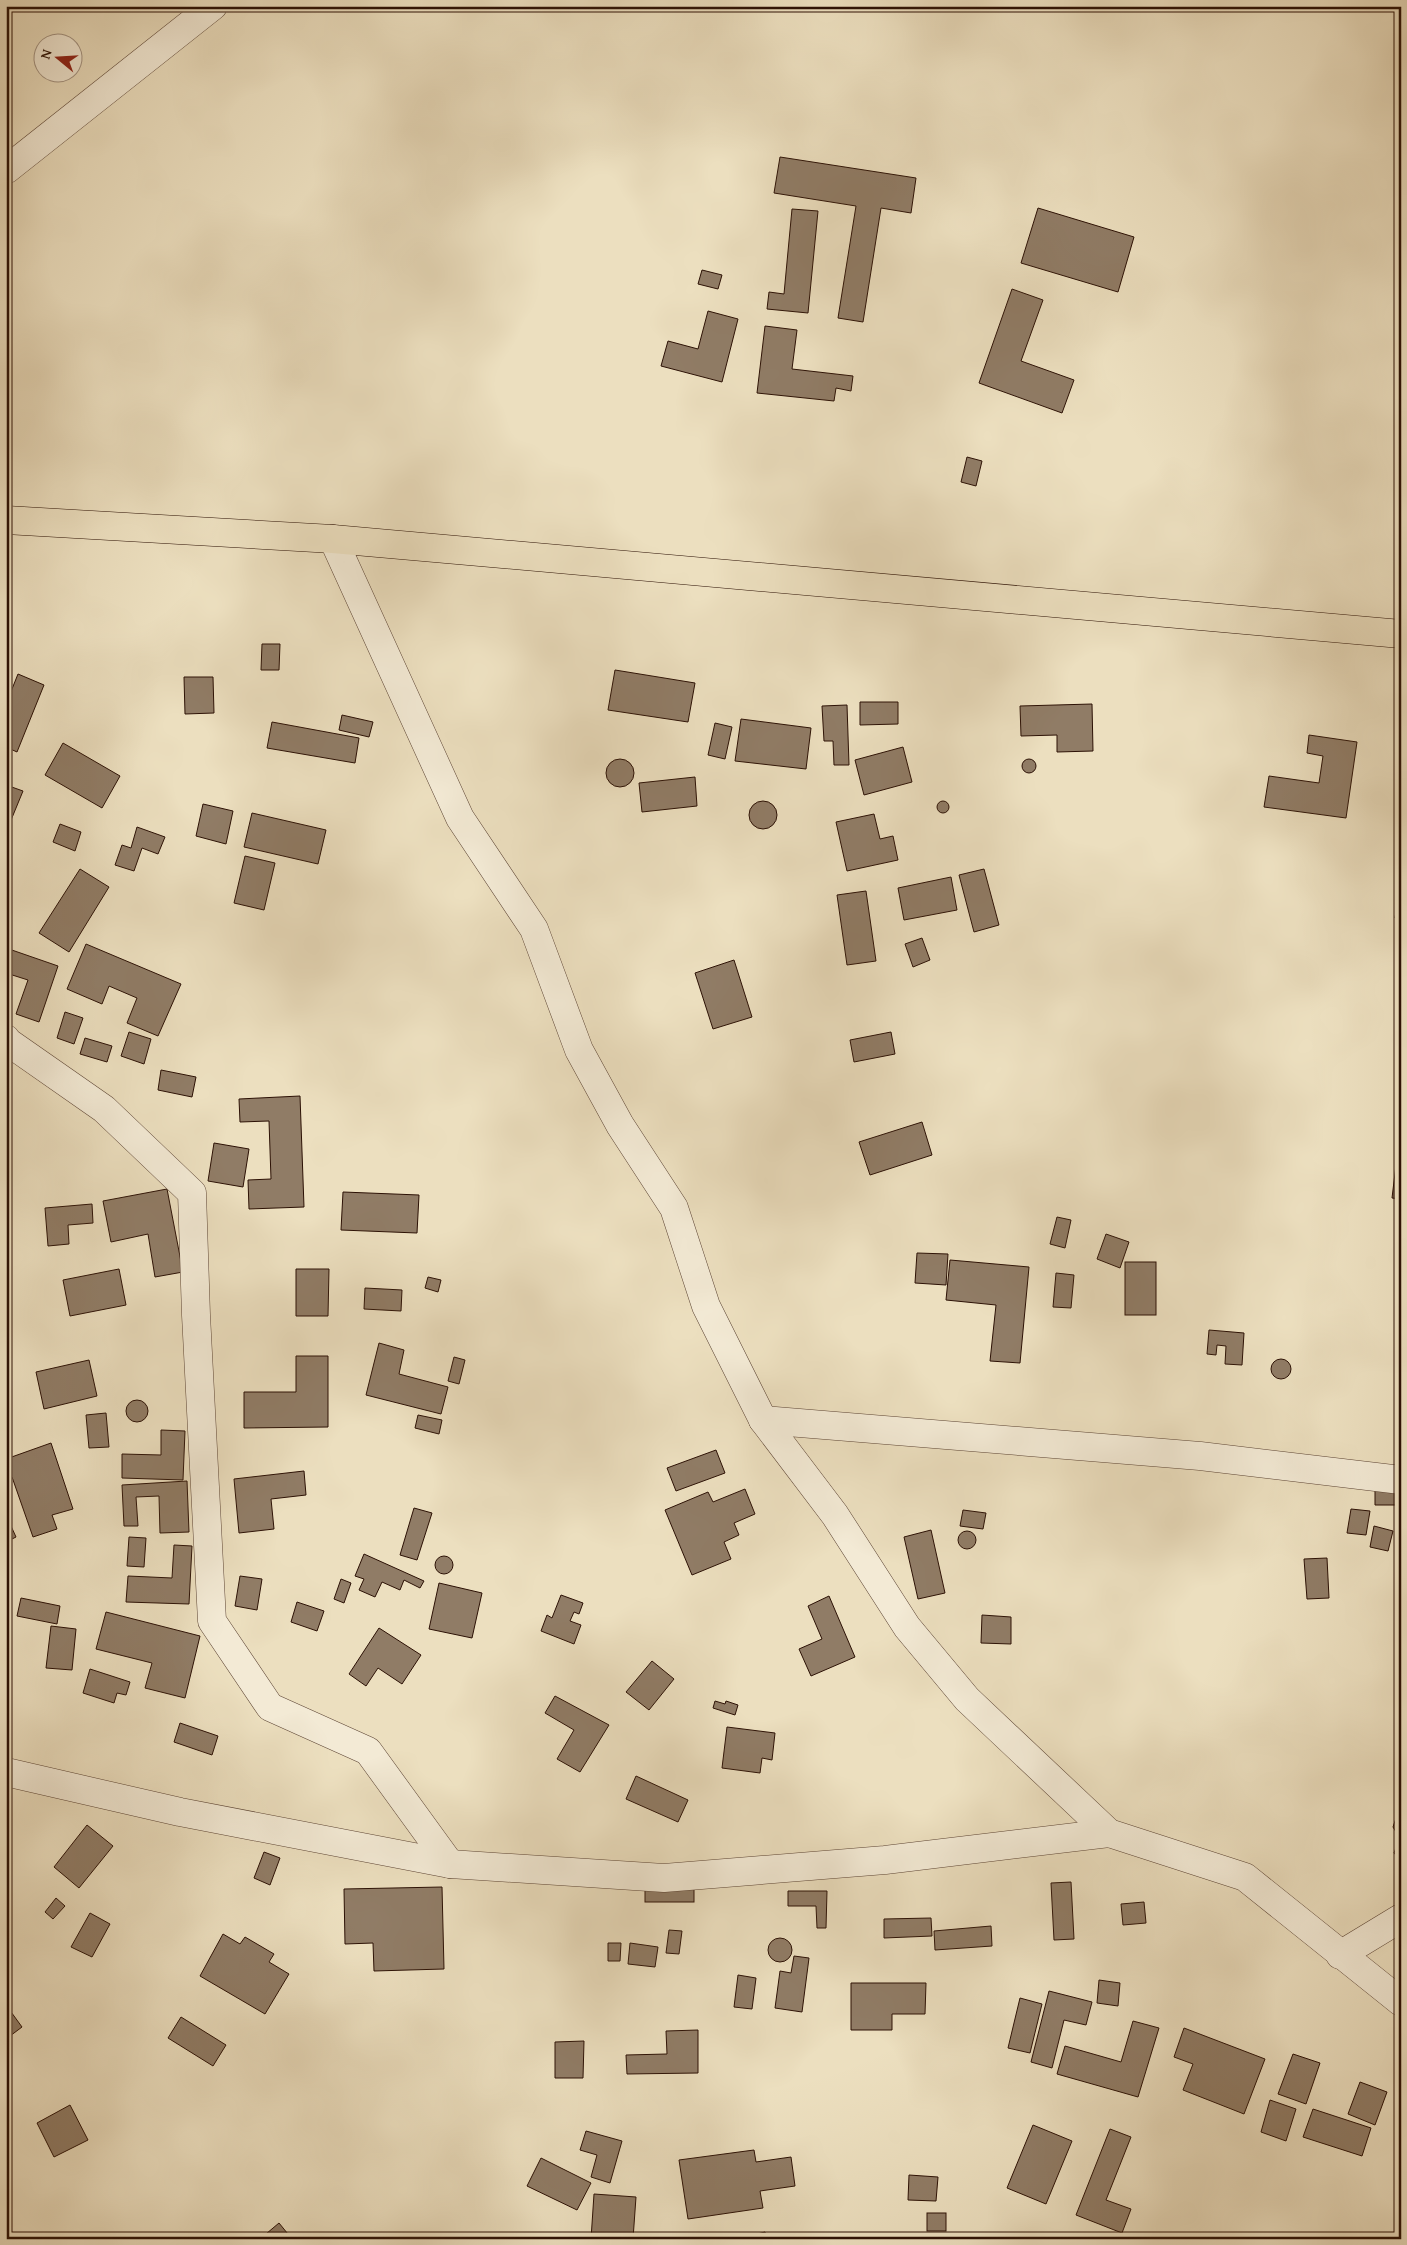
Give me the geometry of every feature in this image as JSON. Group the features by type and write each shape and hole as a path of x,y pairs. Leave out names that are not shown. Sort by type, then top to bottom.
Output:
{"main road":[{"path":"6,520 333,539 1401,634"}],"street":[{"path":"6,170 213,6"},
{"path":"333,539 460,818 534,929 579,1050 620,1125 674,1208 706,1306 763,1420 835,1515 907,1627 966,1699 1109,1833"},
{"path":"6,1039 104,1109 192,1193 196,1314 212,1621 270,1707 368,1751 450,1864"},
{"path":"763,1420 1200,1456 1401,1480"},
{"path":"6,1772 180,1812 450,1864 664,1878 885,1860 1109,1833 1245,1877 1401,2002"},
{"path":"1340,1955 1401,1918"}],"building":[{"path":"780,157 916,178 911,213 881,208 863,322 838,318 856,206 774,193"},
{"path":"1038,208 1134,237 1118,292 1021,263"},
{"path":"792,209 818,211 808,313 767,309 769,292 784,294"},
{"path":"702,270 722,275 718,289 698,284"},
{"path":"1012,289 1043,300 1021,361 1074,380 1062,413 979,383"},
{"path":"708,311 738,319 722,382 661,366 668,341 698,349"},
{"path":"765,326 797,330 792,369 853,376 851,391 836,388 834,401 757,393"},
{"path":"967,457 982,461 976,486 961,482"},
{"path":"262,644 280,644 279,670 261,670"},
{"path":"615,670 695,683 688,722 608,710"},
{"path":"18,674 44,685 17,752 6,747 6,704"},
{"path":"184,677 213,677 214,713 185,714"},
{"path":"860,702 898,702 898,724 860,725"},
{"path":"1092,704 1093,751 1057,752 1057,735 1021,736 1020,706"},
{"path":"847,705 849,765 834,765 833,741 824,741 822,706"},
{"path":"342,715 373,722 369,737 339,730"},
{"path":"741,719 811,728 806,769 735,761"},
{"path":"272,722 359,738 355,763 267,748"},
{"path":"715,723 732,727 725,759 708,755"},
{"path":"1309,735 1357,742 1346,818 1264,807 1269,776 1319,783 1323,756 1307,753"},
{"path":"63,743 120,776 102,808 45,775"},
{"path":"903,747 912,782 864,795 855,760"},
{"path":"620,759 630,763 634,773 630,783 620,787 610,783 606,773 610,763"},
{"path":"1029,759 1034,761 1036,766 1034,771 1029,773 1024,771 1022,766 1024,761"},
{"path":"695,777 697,806 642,812 639,783"},
{"path":"6,785 23,791 9,825 6,824"},
{"path":"763,801 773,805 777,815 773,825 763,829 753,825 749,815 753,805"},
{"path":"941,801 945,801 949,807 945,813 941,813 937,809 937,805"},
{"path":"203,804 233,811 226,844 196,836"},
{"path":"252,813 326,830 318,864 244,847"},
{"path":"874,814 880,839 893,836 898,860 847,871 836,822"},
{"path":"60,824 81,832 75,851 53,842"},
{"path":"137,827 165,837 158,854 142,848 134,871 115,865 122,845 131,848"},
{"path":"245,856 275,863 264,910 234,903"},
{"path":"80,869 109,887 69,952 39,933"},
{"path":"984,869 999,925 974,932 959,875"},
{"path":"1401,876 1401,918 1395,918"},
{"path":"951,877 957,910 904,920 898,888"},
{"path":"866,891 876,961 847,965 837,895"},
{"path":"922,938 930,960 913,967 905,944"},
{"path":"86,944 181,984 158,1036 127,1023 137,998 109,986 102,1004 67,989"},
{"path":"6,948 58,966 39,1022 16,1014 28,980 6,973"},
{"path":"734,960 752,1017 713,1029 695,973"},
{"path":"65,1012 83,1018 74,1044 57,1038"},
{"path":"129,1032 151,1039 144,1064 121,1056"},
{"path":"891,1032 895,1054 854,1062 850,1040"},
{"path":"85,1038 112,1046 107,1062 80,1054"},
{"path":"161,1070 196,1077 192,1097 158,1090"},
{"path":"300,1096 304,1207 249,1209 248,1180 271,1179 269,1121 240,1122 239,1099"},
{"path":"922,1122 932,1155 870,1175 859,1142"},
{"path":"1399,1140 1401,1140 1401,1199 1392,1198"},
{"path":"214,1143 249,1149 243,1187 208,1181"},
{"path":"167,1189 183,1272 155,1277 148,1234 111,1242 103,1201"},
{"path":"343,1192 419,1195 417,1233 341,1230"},
{"path":"92,1204 93,1223 68,1225 69,1244 48,1246 45,1208"},
{"path":"1057,1217 1071,1220 1065,1248 1050,1244"},
{"path":"1106,1234 1129,1242 1120,1268 1097,1259"},
{"path":"917,1253 948,1254 946,1285 915,1283"},
{"path":"950,1260 1029,1267 1020,1363 990,1361 996,1305 946,1300"},
{"path":"1125,1262 1156,1262 1156,1315 1125,1315"},
{"path":"119,1269 126,1305 70,1316 63,1280"},
{"path":"296,1269 329,1269 328,1316 296,1316"},
{"path":"1056,1273 1074,1275 1071,1308 1053,1307"},
{"path":"428,1277 441,1280 438,1292 425,1288"},
{"path":"365,1288 402,1290 401,1311 364,1309"},
{"path":"1209,1330 1244,1333 1242,1365 1225,1364 1226,1346 1217,1345 1216,1355 1207,1354"},
{"path":"379,1343 404,1350 399,1374 448,1387 441,1414 366,1395"},
{"path":"296,1356 328,1356 328,1427 244,1428 244,1392 296,1392"},
{"path":"454,1357 465,1360 459,1384 448,1381"},
{"path":"1277,1359 1285,1359 1291,1365 1291,1373 1285,1379 1277,1379 1271,1373 1271,1365"},
{"path":"89,1360 97,1396 44,1409 36,1372"},
{"path":"137,1400 145,1403 148,1411 145,1419 137,1422 129,1419 126,1411 129,1403"},
{"path":"106,1413 109,1447 89,1448 86,1415"},
{"path":"418,1415 442,1420 439,1434 415,1428"},
{"path":"161,1430 185,1431 183,1480 122,1478 122,1454 161,1455"},
{"path":"51,1443 73,1509 52,1515 57,1529 33,1537 12,1477 6,1479 6,1459"},
{"path":"716,1450 725,1473 676,1491 667,1468"},
{"path":"304,1471 306,1495 271,1499 274,1529 239,1533 234,1479"},
{"path":"187,1481 189,1532 160,1533 159,1496 136,1497 138,1526 124,1526 122,1485"},
{"path":"745,1489 755,1514 734,1523 739,1535 724,1542 731,1559 692,1575 665,1510 708,1492 713,1502"},
{"path":"1398,1489 1397,1505 1375,1505 1375,1490"},
{"path":"414,1508 432,1513 417,1560 400,1555"},
{"path":"1351,1509 1370,1511 1366,1535 1347,1533"},
{"path":"963,1510 986,1513 983,1529 960,1526"},
{"path":"6,1515 16,1537 6,1542"},
{"path":"1374,1526 1393,1531 1388,1551 1370,1547"},
{"path":"931,1530 945,1593 918,1599 904,1537"},
{"path":"967,1531 973,1534 976,1540 973,1546 967,1549 961,1546 958,1540 961,1534"},
{"path":"129,1537 146,1538 144,1567 127,1566"},
{"path":"174,1545 192,1546 189,1604 126,1602 128,1576 172,1578"},
{"path":"364,1554 424,1581 420,1588 404,1580 400,1590 382,1582 375,1597 359,1590 364,1579 355,1576"},
{"path":"444,1556 450,1559 453,1565 450,1571 444,1574 438,1571 435,1565 438,1559"},
{"path":"1327,1558 1329,1598 1307,1599 1304,1559"},
{"path":"240,1576 262,1579 257,1610 235,1606"},
{"path":"341,1579 351,1583 344,1603 334,1599"},
{"path":"439,1583 482,1593 472,1638 429,1629"},
{"path":"561,1595 583,1603 579,1614 574,1612 570,1621 581,1625 574,1644 541,1631 547,1615 552,1618"},
{"path":"829,1596 855,1657 811,1676 799,1649 822,1639 808,1606"},
{"path":"21,1598 60,1606 57,1624 17,1616"},
{"path":"297,1602 324,1611 317,1631 291,1622"},
{"path":"106,1612 200,1636 185,1698 145,1688 152,1663 96,1649"},
{"path":"982,1615 1011,1617 1011,1644 981,1643"},
{"path":"51,1626 76,1629 72,1670 46,1668"},
{"path":"379,1628 421,1655 402,1684 378,1668 366,1686 349,1674"},
{"path":"652,1661 674,1679 649,1710 626,1692"},
{"path":"90,1669 130,1682 126,1695 117,1693 114,1703 83,1693"},
{"path":"555,1696 609,1725 580,1772 557,1759 574,1730 545,1713"},
{"path":"715,1701 725,1704 726,1701 738,1705 735,1715 713,1708"},
{"path":"180,1723 218,1736 212,1755 174,1742"},
{"path":"727,1727 775,1733 772,1760 762,1758 760,1773 722,1768"},
{"path":"636,1776 688,1800 678,1822 626,1799"},
{"path":"1401,1815 1401,1834 1396,1832 1393,1827 1396,1818"},
{"path":"87,1825 113,1846 79,1888 54,1867"},
{"path":"1401,1843 1401,1861 1394,1853 1397,1845"},
{"path":"264,1852 280,1858 270,1885 254,1878"},
{"path":"1071,1882 1074,1939 1054,1940 1051,1883"},
{"path":"442,1887 444,1969 374,1971 373,1943 345,1944 344,1889"},
{"path":"645,1887 694,1887 694,1902 645,1902"},
{"path":"788,1891 827,1891 826,1928 817,1928 816,1906 788,1906"},
{"path":"56,1898 65,1906 53,1919 45,1912"},
{"path":"1144,1902 1146,1923 1123,1925 1121,1904"},
{"path":"90,1913 110,1924 92,1957 71,1947"},
{"path":"931,1918 932,1936 884,1938 884,1919"},
{"path":"991,1926 992,1946 935,1950 934,1931"},
{"path":"669,1930 682,1931 679,1954 666,1953"},
{"path":"223,1934 240,1944 245,1937 274,1954 269,1962 289,1974 265,2014 200,1976"},
{"path":"780,1938 788,1942 792,1950 788,1958 780,1962 772,1958 768,1950 772,1942"},
{"path":"608,1943 621,1943 620,1961 608,1961"},
{"path":"630,1943 658,1947 655,1967 628,1964"},
{"path":"794,1956 809,1958 802,2012 775,2008 780,1971 791,1973"},
{"path":"738,1975 756,1978 752,2009 734,2007"},
{"path":"1099,1980 1120,1983 1118,2006 1097,2003"},
{"path":"851,1983 926,1983 925,2014 892,2014 892,2030 851,2030"},
{"path":"1049,1991 1092,2002 1086,2025 1064,2020 1052,2068 1031,2062"},
{"path":"1020,1998 1042,2004 1030,2053 1008,2048"},
{"path":"6,2005 22,2027 6,2039"},
{"path":"181,2017 226,2045 213,2066 168,2038"},
{"path":"1133,2021 1159,2028 1138,2097 1057,2074 1065,2046 1121,2062"},
{"path":"1184,2028 1265,2059 1244,2114 1183,2090 1193,2064 1174,2057"},
{"path":"698,2030 698,2073 627,2074 626,2055 667,2054 666,2031"},
{"path":"584,2041 583,2078 555,2078 555,2042"},
{"path":"1293,2054 1320,2063 1306,2104 1278,2094"},
{"path":"1360,2082 1387,2092 1375,2125 1348,2114"},
{"path":"1270,2100 1296,2109 1286,2141 1261,2132"},
{"path":"70,2105 88,2140 54,2157 37,2123"},
{"path":"1313,2109 1371,2128 1362,2156 1303,2137"},
{"path":"1033,2125 1072,2141 1046,2204 1007,2188"},
{"path":"1110,2129 1131,2137 1106,2200 1131,2209 1122,2233 1076,2215"},
{"path":"586,2131 622,2141 610,2183 591,2177 597,2155 580,2150"},
{"path":"754,2150 756,2162 791,2157 795,2186 760,2191 763,2208 688,2219 679,2160"},
{"path":"541,2158 591,2183 577,2210 527,2186"},
{"path":"909,2175 938,2177 936,2201 908,2200"},
{"path":"594,2194 636,2197 633,2239 591,2239"},
{"path":"927,2213 946,2213 946,2231 927,2231"},
{"path":"279,2223 292,2239 260,2239"},
{"path":"6,2226 11,2239 6,2239"},
{"path":"765,2232 767,2239 738,2239"}]}
